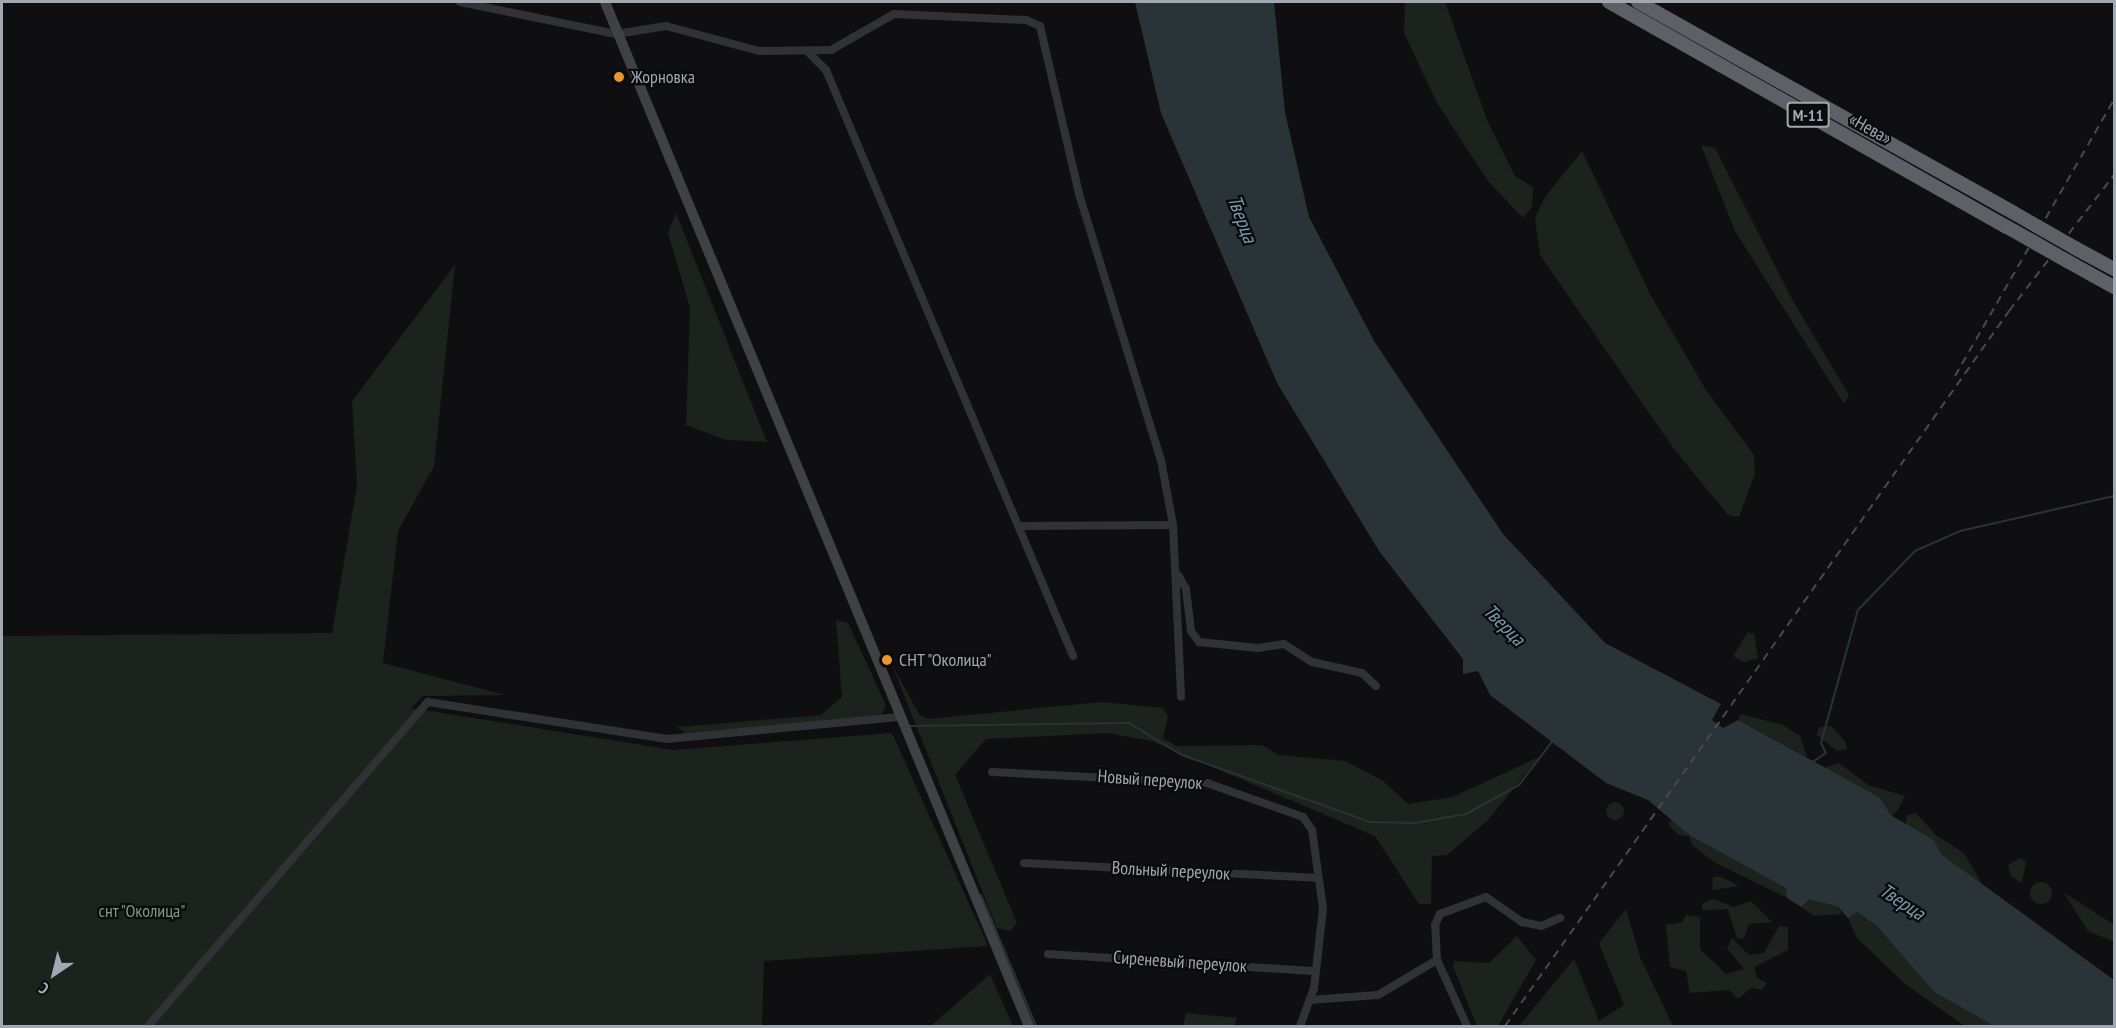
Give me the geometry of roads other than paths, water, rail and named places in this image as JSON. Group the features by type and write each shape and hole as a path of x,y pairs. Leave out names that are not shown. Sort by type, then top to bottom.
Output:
{"highway":[{"name":"«Нева»","path":"1609,2 2115,287"},
{"name":"«Нева»","path":"1638,2 2115,269"}],"main road":[{"path":"606,2 616,34 1029,1026"}],"street":[{"path":"460,2 616,34 666,26 731,46 807,51 831,50 894,14 1026,20 1040,26 1067,148 1161,460 1173,525 1181,697"},
{"path":"807,51 826,70 914,288 954,364 984,448 1022,526 1073,656"},
{"path":"1022,526 1173,525"},
{"path":"1176,571 1186,589 1191,631 1199,642 1251,648 1284,644 1312,662 1362,674 1376,686"},
{"path":"147,1026 428,702 667,739 899,717"},
{"name":"Новый переулок","path":"992,772 1207,783 1303,817 1312,830 1318,878"},
{"name":"Вольный переулок","path":"1024,863 1318,878"},
{"path":"1300,1026 1310,1000 1312,971 1323,908 1318,878"},
{"path":"1467,1026 1437,960 1435,925 1451,906 1486,897 1522,922 1541,926 1560,918"},
{"name":"Сиреневый переулок","path":"1048,954 1312,971"},
{"path":"1310,1000 1378,995 1437,960"}],"water":[{"name":"Тверца","path":"1135,2 1274,2 1285,112 1309,217 1374,341 1503,534 1605,643 1721,704 1712,720 1723,728 1738,720 1879,797 1892,816 1934,840 1941,854 2114,980 2114,1026 1994,1026 1934,992 1876,925 1857,912 1848,918 1837,906 1809,900 1801,907 1787,898 1786,888 1689,835 1648,800 1606,783 1490,695 1478,671 1463,674 1463,659 1379,551 1277,383 1161,113"}],"waterway":[{"path":"1814,761 1826,753 1821,743 1858,610 1915,551 1960,531 2114,496"},
{"path":"910,726 1129,723 1182,755 1370,822 1415,823 1466,814 1519,785 1554,739"},
{"path":"981,895 1036,1026"}],"railway":[{"path":"1955,376 2114,100"},
{"path":"1505,1026 2009,311 2114,175"}],"place":[{"name":"Жорновка","path":"619,77"},
{"name":"СНТ \"Околица\"","path":"887,660"}],"park label":[{"name":"снт \"Околица\"","path":"142,911"}]}
